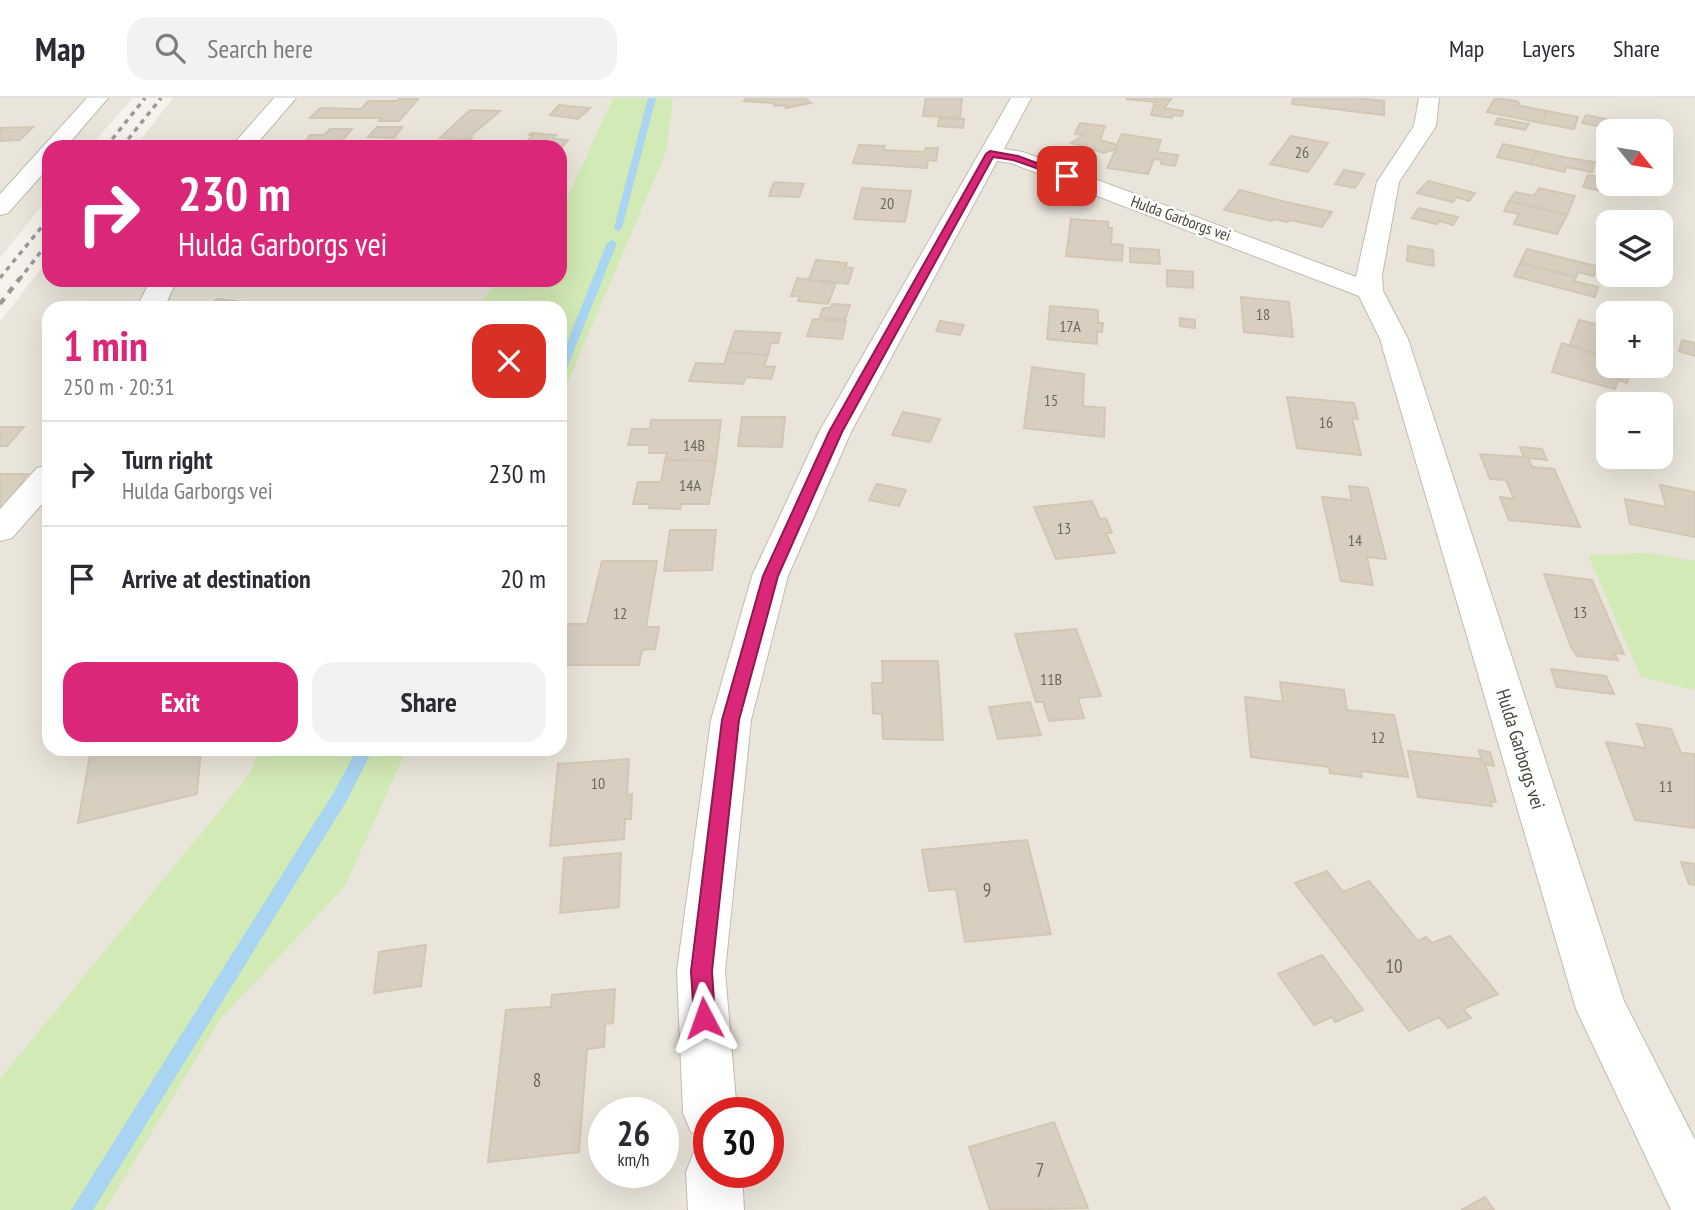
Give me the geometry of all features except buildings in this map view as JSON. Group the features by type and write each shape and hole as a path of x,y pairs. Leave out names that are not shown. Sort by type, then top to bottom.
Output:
{"street":[{"path":"60,140 98,98"},
{"path":"248,140 286,98"},
{"path":"709,1097 701,971 704,945 731,720 770,576 835,432 1021,98"},
{"path":"1370,290 1369,275 1388,182 1425,126 1429,98"},
{"name":"Hulda Garborgs vei","path":"990,154 1015,158 1370,290 1394,339 1601,1009 1695,1199"},
{"path":"0,208 42,161"},
{"path":"0,530 42,483"},
{"path":"715,1188 716,1210"}],"shaded area":[{"path":"0,98 132,98 96,140 42,140 42,206 0,258"},
{"path":"173,98 1695,98 1695,1210 0,1210 0,322 42,267 42,287 567,287 567,140 140,140"}],"green space":[{"path":"613,98 673,98 666,152 567,385 567,301 482,301 493,287 567,287 567,195"},
{"path":"1650,553 1695,561 1695,690 1641,677 1588,555"},
{"path":"257,756 404,756 345,886 219,1021 105,1210 0,1210 0,1079 248,776"}],"waterway":[{"path":"618,228 652,98"},
{"path":"567,356 612,243"},
{"path":"81,1210 340,797 361,756"}],"railway":[{"path":"112,140 145,98"},
{"path":"128,140 161,98"},
{"path":"0,278 42,227"},
{"path":"19,280 42,250"},
{"path":"0,304 20,278"}],"route":[{"path":"704,1018 701,971 731,720 770,576 835,432 990,154 1015,158 1067,176"}]}
